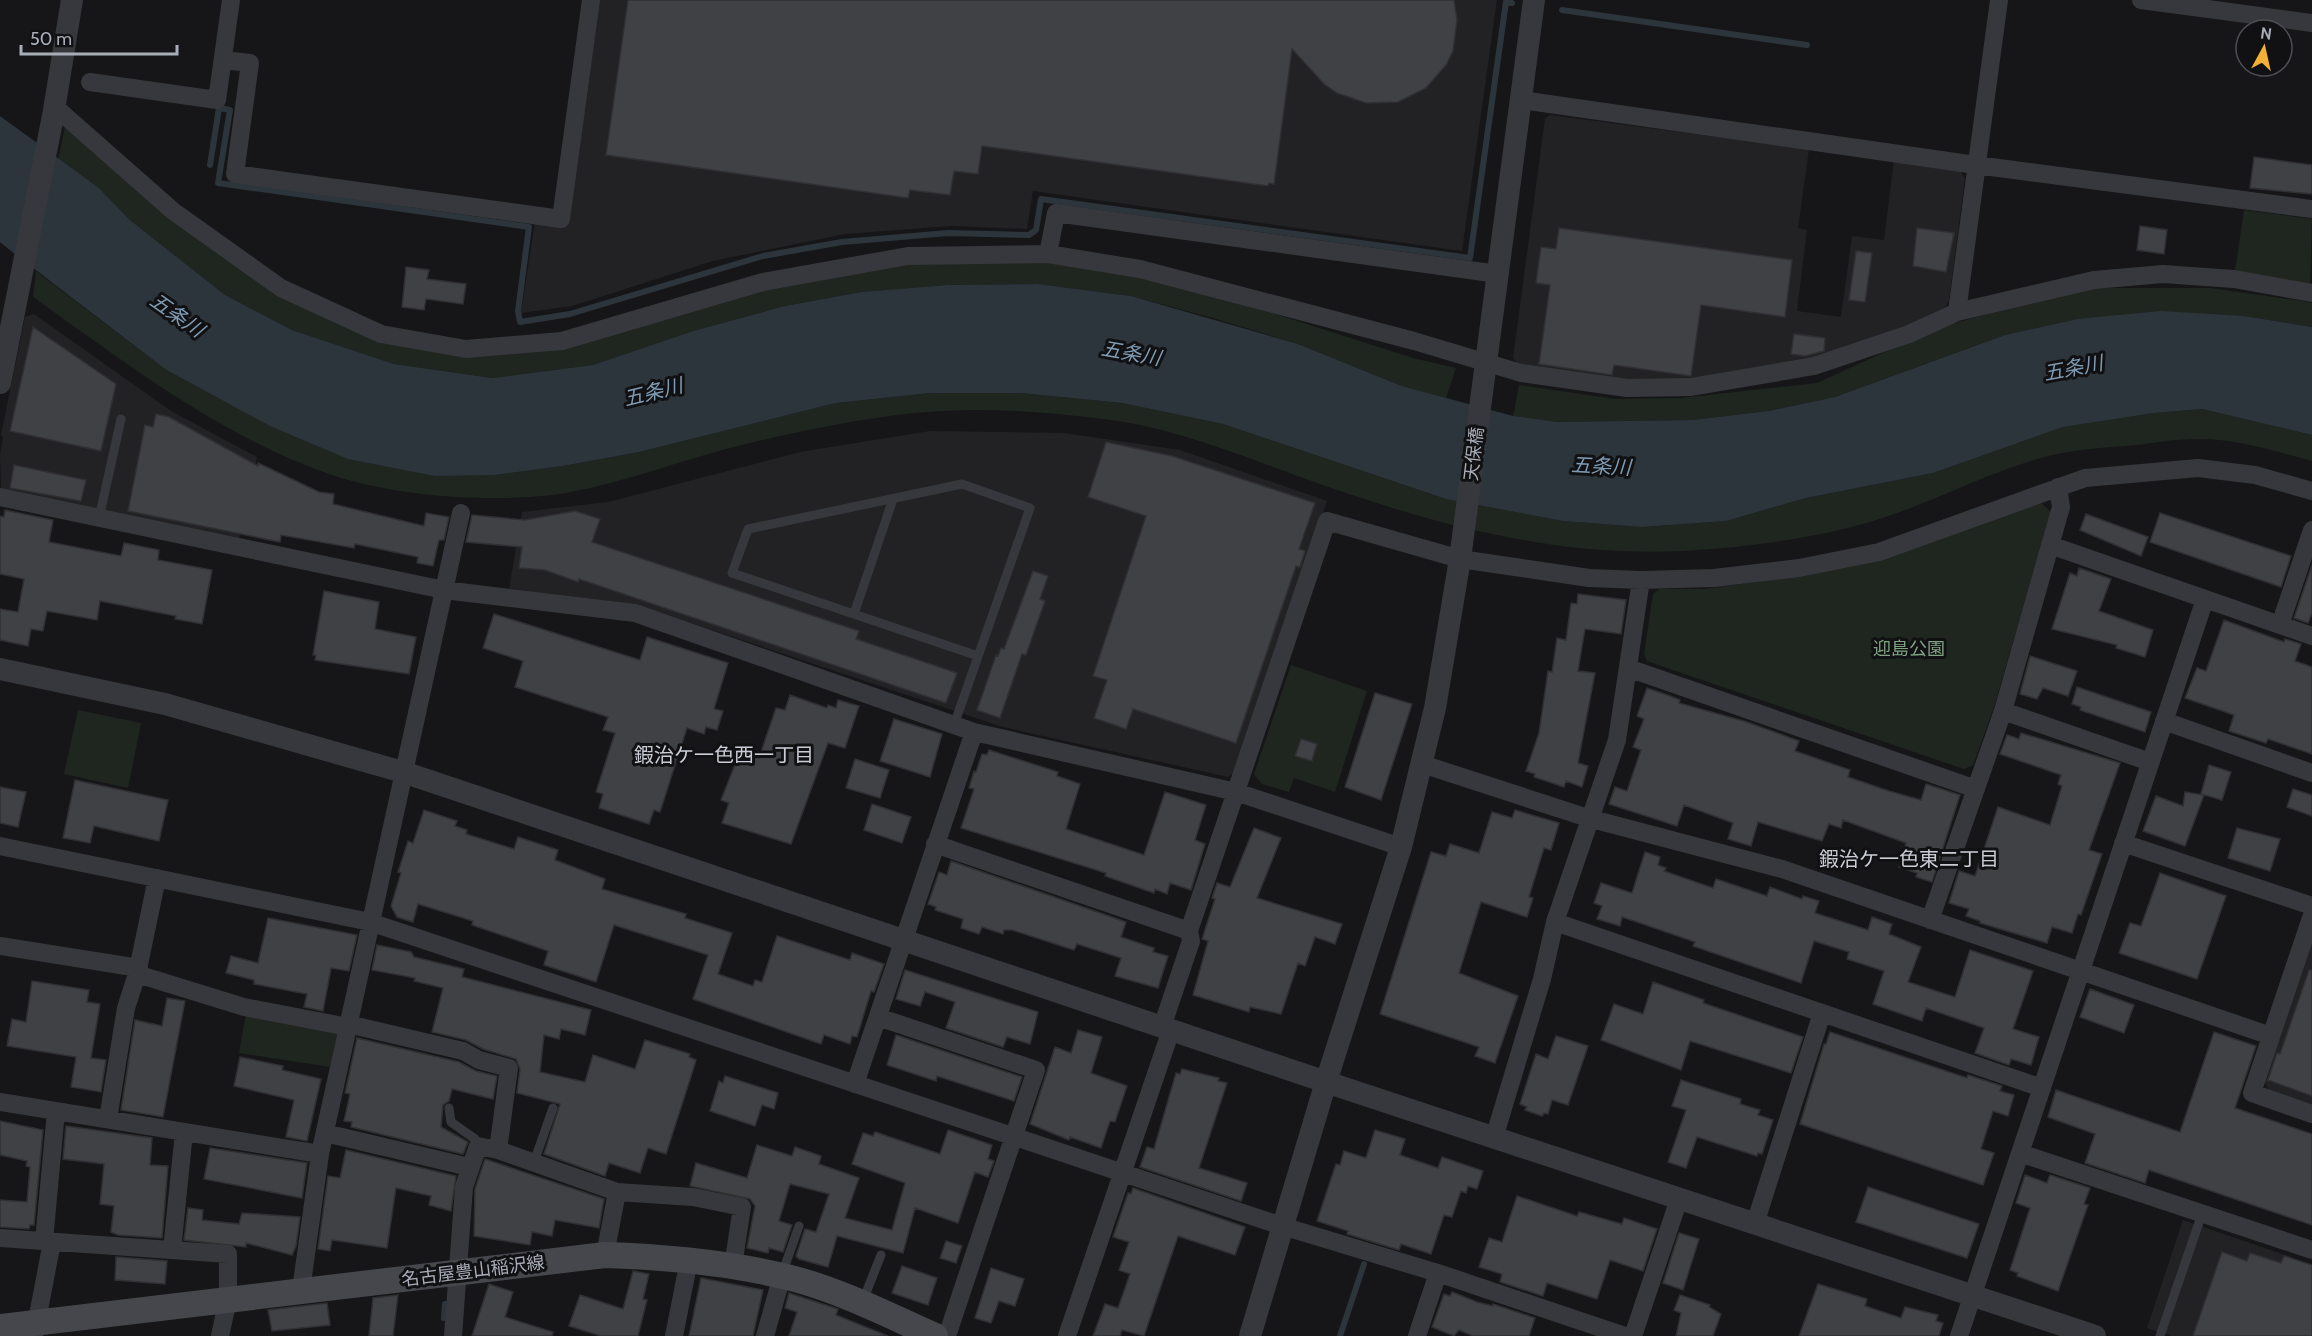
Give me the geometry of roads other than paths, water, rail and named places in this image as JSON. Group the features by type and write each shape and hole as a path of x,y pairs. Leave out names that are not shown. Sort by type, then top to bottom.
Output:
{"main road":[{"name":"名古屋豊山稲沢線","path":"0,1327 36,1329 228,1299 605,1255 689,1260 782,1276 862,1304 935,1336"}],"street":[{"path":"0,383 6,319 17,292 54,112 72,0"},
{"path":"90,82 218,99 231,0"},
{"path":"223,60 250,63 235,174 561,219 591,0"},
{"name":"天保橋","path":"1250,1336 1326,1082 1401,847 1436,708 1464,534 1534,0"},
{"path":"1957,312 1999,0"},
{"path":"2141,0 2312,23"},
{"path":"1521,100 1977,165 2312,208"},
{"path":"54,112 173,211 281,288 381,334 466,349 562,341 763,282 908,256 1048,254 1140,269 1414,341 1485,368 1627,388 1691,387 1814,366 1908,334 1957,312 2094,280 2163,274 2234,279 2312,294"},
{"path":"1048,254 1056,213 1498,274"},
{"path":"1067,1336 1123,1173 1167,1029 1191,941 1189,931 1328,521 1460,559 1589,578 1641,580 1714,578 1798,568 1879,552 2085,478 2198,468 2255,475 2312,491"},
{"path":"1930,920 2003,711 2061,507 2058,488"},
{"path":"0,497 444,590 634,613 974,732 1236,792 1401,847"},
{"path":"301,1290 320,1154 461,513"},
{"path":"2280,625 2312,530"},
{"path":"2050,545 2312,636"},
{"path":"1494,1138 1542,979 1555,922 1588,818 1617,740 1641,580"},
{"path":"1959,1336 2205,599"},
{"path":"1628,668 1976,789"},
{"path":"0,669 188,710 404,772 1167,1029 2095,1336"},
{"path":"2003,711 2150,762"},
{"path":"2164,721 2312,773"},
{"path":"855,1084 974,732"},
{"path":"1422,764 1588,818 1782,869 2271,1036"},
{"path":"2123,843 2312,906"},
{"path":"935,844 1189,931"},
{"path":"0,846 370,922 1282,1227 1438,1273 1625,1336"},
{"path":"108,1119 126,1008 138,971 158,878"},
{"path":"2312,915 2252,1093 2312,1114"},
{"path":"1555,922 2042,1088"},
{"path":"0,946 138,971 244,1007 348,1025 463,1051 479,1060 509,1068 498,1150"},
{"path":"1755,1224 1822,1013"},
{"path":"878,1017 1036,1070 946,1336"},
{"path":"0,1102 320,1154"},
{"path":"36,1329 48,1242 56,1111"},
{"path":"172,1250 184,1132"},
{"path":"325,1133 469,1167"},
{"path":"453,1336 460,1273 464,1187 478,1146 498,1150 617,1192 693,1197 742,1207 733,1266"},
{"path":"2020,1153 2312,1250"},
{"path":"605,1255 617,1192"},
{"path":"1633,1336 1679,1198"},
{"path":"0,1238 228,1254 228,1299 220,1336"},
{"path":"674,1336 689,1260"},
{"path":"1417,1336 1438,1273"},
{"path":"765,1336 782,1276"}],"lane":[{"path":"99,518 121,419"},
{"path":"954,725 1030,508 962,484 748,529 732,573 978,656"},
{"path":"854,614 893,499"},
{"path":"449,1108 451,1122 476,1139 478,1146"},
{"path":"534,1162 553,1108"},
{"path":"2160,1336 2202,1214"},
{"path":"782,1276 799,1226"},
{"path":"862,1304 881,1255"}],"water":[{"name":"五条川","path":"0,116 99,188 130,220 225,295 292,330 394,364 492,378 593,365 693,331 785,306 861,292 947,285 1038,284 1131,296 1298,344 1402,386 1513,416 1557,422 1692,420 1768,411 1835,397 2005,335 2077,319 2161,311 2244,316 2312,327 2312,435 2202,409 2154,413 2063,427 1933,473 1806,498 1726,521 1642,527 1563,521 1446,499 1223,424 1122,403 1021,393 930,393 836,403 639,452 563,466 494,475 435,476 348,459 270,426 165,369 0,242"}],"waterway":[{"path":"210,165 219,108 230,110 218,183 529,227 518,311 520,322 570,314 763,256 842,242 948,233 1029,235 1036,230 1041,199 1470,258 1506,2 1512,3"},
{"path":"1562,10 1807,45"},
{"path":"1340,1336 1364,1264"},
{"path":"444,1318 445,1304"}],"district":[{"name":"鍜治ケ一色西一丁目","path":"724,755"},
{"name":"鍜治ケ一色東二丁目","path":"1909,859"}],"park label":[{"name":"迎島公園","path":"1909,649"}]}
